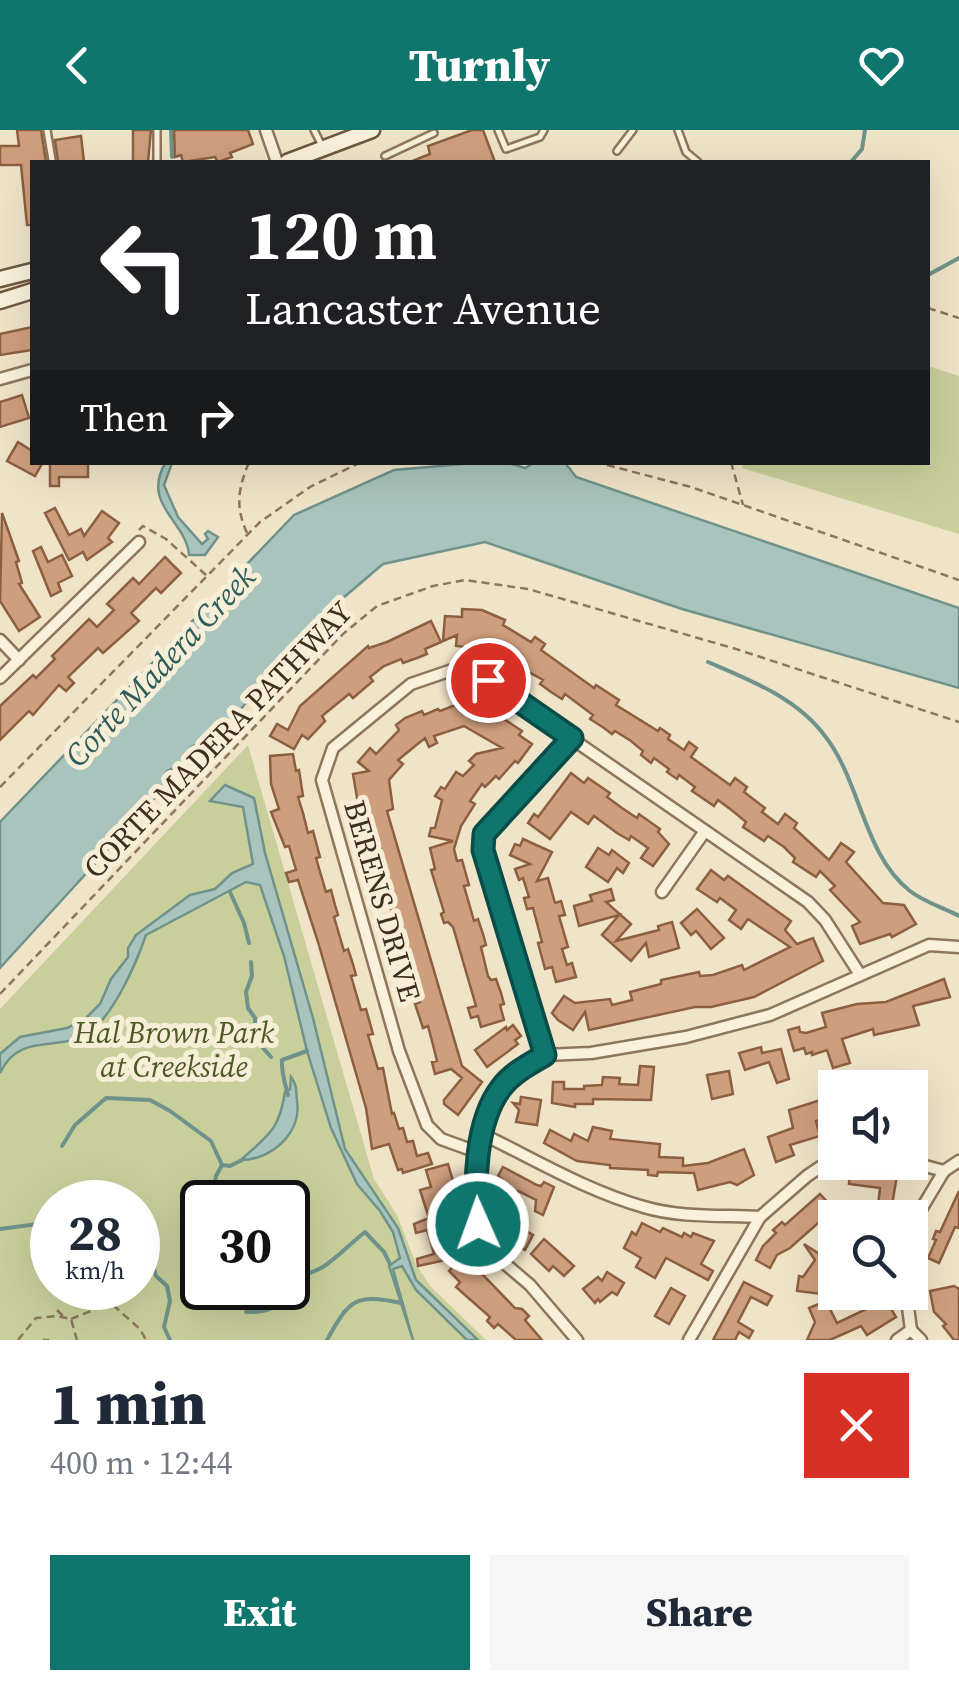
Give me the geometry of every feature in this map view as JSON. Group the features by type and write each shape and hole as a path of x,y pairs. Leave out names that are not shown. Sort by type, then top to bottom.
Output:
{"main road":[{"path":"299,160 372,130"},
{"path":"0,279 30,272"},
{"path":"0,302 30,293"}],"street":[{"path":"266,130 276,160"},
{"path":"0,380 30,371"},
{"path":"0,678 140,542"},
{"path":"0,640 19,660"},
{"name":"BERENS DRIVE","path":"477,1152 441,1139 428,1124 399,1051 322,780 332,748 411,684 452,670 488,680 808,902 825,920 860,973"},
{"path":"545,1055 483,850 484,834 572,738"},
{"path":"662,892 705,830"},
{"path":"577,1340 530,1285 481,1240 477,1152 500,1089 545,1055 592,1053 702,1033 770,1015 929,944 959,947"},
{"path":"482,1134 588,1186 646,1208 760,1217"},
{"path":"927,1200 944,1171 959,1161"},
{"path":"928,1167 944,1171"},
{"path":"690,1340 760,1217 818,1169"},
{"path":"908,1310 911,1330 922,1340"},
{"path":"896,1340 911,1330"}],"lane":[{"path":"46,130 52,160"},
{"path":"157,130 157,160"},
{"path":"314,130 323,149"},
{"path":"385,156 442,130"},
{"path":"498,130 506,149 540,137 544,130"},
{"path":"616,152 633,130"},
{"path":"678,130 686,152 696,160"}],"path":[{"path":"930,309 959,318"},
{"path":"247,535 238,514 238,490 248,465"},
{"path":"0,787 247,535 310,487 355,465"},
{"path":"607,465 657,476 959,580"},
{"path":"733,465 744,506"},
{"path":"140,542 139,531 143,526 166,539 206,575"},
{"name":"CORTE MADERA PATHWAY","path":"0,994 343,634 377,606 434,586 465,580 528,589 736,649 959,722"},
{"path":"36,1318 71,1319 96,1309 105,1298 140,1329 146,1340"},
{"path":"56,1310 65,1318"},
{"path":"18,1340 38,1311"},
{"path":"71,1319 77,1340"},
{"path":"43,1340 50,1340"}],"green space":[{"path":"930,367 959,376 959,534 742,468 930,465"},
{"name":"Hal Brown Park at Creekside","path":"248,745 374,1179 397,1215 416,1264 430,1286 486,1340 0,1340 0,1009"}],"water":[{"path":"165,465 171,465 164,485 178,517 202,544 208,539 208,531 218,537 205,555 189,555 181,532 161,501 159,477"},
{"name":"Corte Madera Creek","path":"451,465 567,465 576,477 959,608 959,688 682,609 485,542 383,564 309,627 226,727 191,747 199,762 186,776 176,767 167,771 169,782 164,788 0,968 0,822 294,515 394,470"},
{"path":"225,785 254,798 265,853 313,1018 345,1149 398,1228 416,1280 478,1340 467,1340 416,1290 402,1266 393,1269 413,1340 389,1266 400,1258 393,1232 357,1184 331,1128 284,956 260,885 246,882 146,935 123,989 97,1026 75,1039 17,1052 0,1073 0,1054 20,1037 67,1028 86,1018 100,1004 111,979 128,957 128,948 136,935 190,895 215,889 232,873 253,864 243,807 210,801"},
{"path":"291,1077 296,1088 297,1112 290,1133 274,1150 241,1160 276,1124"}],"building":[{"path":"17,130 41,130 46,160 30,160 30,225 21,165 0,165 0,146 19,146"},
{"path":"133,130 151,130 148,160 133,160"},
{"path":"174,130 248,130 253,144 230,153 232,157 224,160 175,157"},
{"path":"472,130 483,130 494,160 415,160 430,154 428,146"},
{"path":"81,136 84,160 58,160 55,140"},
{"path":"30,327 30,350 0,355 0,334"},
{"path":"22,395 29,418 0,427 0,402"},
{"path":"18,442 30,450 30,465 41,465 35,476 7,461"},
{"path":"50,465 88,465 88,477 59,477 59,486 50,486"},
{"path":"55,508 69,535 81,529 84,536 102,511 119,523 108,538 112,542 87,560 83,552 69,560 45,513"},
{"path":"2,513 19,561 19,584 40,617 19,631 0,601"},
{"path":"41,547 48,562 62,555 72,576 58,583 61,591 51,596 33,551"},
{"path":"165,557 181,573 161,593 156,588 131,613 139,621 103,653 98,648 68,677 74,683 66,691 59,685 33,715 29,711 0,740 0,706 33,675 36,678 89,619 97,627 114,610 107,604 133,578 139,584"},
{"path":"462,609 482,610 505,620 503,625 531,642 535,637 545,644 541,650 594,688 596,685 619,700 616,705 658,731 660,728 684,750 689,742 697,748 691,757 730,785 735,778 747,787 744,792 778,824 785,814 797,823 794,828 829,860 841,843 854,852 846,862 883,903 904,905 916,924 892,937 890,934 860,944 852,926 860,922 830,890 835,886 820,871 816,877 793,862 795,858 784,847 768,836 764,841 743,827 746,822 734,812 718,800 714,806 654,758 651,763 631,741 590,719 593,715 565,694 562,699 551,692 540,684 543,680 516,665 518,662 500,649 488,644 486,649 456,646 457,635 443,641 445,616 462,617"},
{"path":"431,621 441,642 425,649 427,654 384,666 353,698 349,694 322,716 325,721 308,739 302,735 294,749 270,736 277,724 288,730 300,706 368,646 387,642"},
{"path":"466,694 477,719 484,706 522,731 519,735 532,744 499,779 496,776 485,787 482,784 470,801 475,804 461,826 454,849 457,861 462,860 469,885 464,886 486,945 481,947 488,976 496,979 501,993 504,1020 481,1027 478,1016 471,1018 468,1008 476,1006 453,927 444,923 441,914 444,912 431,870 435,869 430,848 453,841 429,836 442,800 435,796 441,787 445,789 456,772 463,776 474,765 469,761 476,754 502,748 464,726 434,736 437,743 429,747 425,738 398,760 403,764 389,780 393,809 387,811 462,1066 482,1082 458,1115 444,1100 462,1078 451,1069 435,1074 432,1062 437,1061 428,1026 423,1028 415,1004 420,1002 410,967 406,968 397,943 402,941 380,883 385,882 380,863 366,839 363,825 367,823 362,803 358,804 353,774 369,771 358,762 370,748 376,754 405,718 458,704 456,699"},
{"path":"293,754 303,796 298,797 308,833 313,831 326,892 331,890 338,915 334,917 344,951 348,949 352,961 356,975 351,976 361,1010 366,1009 373,1034 368,1035 378,1069 383,1068 392,1114 399,1129 403,1128 407,1142 413,1141 417,1156 428,1153 432,1164 403,1173 398,1170 389,1144 372,1149 366,1108 318,942 298,880 289,882 286,873 296,870 289,846 285,847 271,812 279,809 271,784 270,756"},
{"path":"571,773 584,783 588,778 610,793 607,797 622,808 660,829 658,832 669,844 653,866 641,858 648,848 594,816 588,824 571,812 550,839 528,823 534,814 538,817"},
{"path":"523,839 552,852 537,881 548,878 555,903 561,901 565,915 559,916 568,947 562,949 576,977 556,982 552,967 545,969 533,908 527,909 524,898 529,897 523,878 519,880 515,869 530,864 510,855 515,844 520,846"},
{"path":"598,848 609,855 612,850 629,863 623,873 617,868 608,882 586,867"},
{"path":"711,870 724,880 728,876 791,921 785,930 797,944 813,938 823,961 754,997 711,1007 589,1030 585,1012 573,1030 558,1020 552,1013 564,996 575,1003 610,999 612,1005 632,1000 630,992 661,984 661,980 699,972 700,976 713,975 742,965 744,970 790,947 748,919 741,929 729,920 736,910 697,889"},
{"path":"611,889 614,900 606,902 631,924 616,941 659,930 658,926 672,922 679,948 649,957 646,943 631,961 602,935 619,915 579,926 574,906 592,901 590,895"},
{"path":"697,909 724,938 711,949 696,931 691,935 681,923"},
{"path":"944,979 950,997 913,1006 919,1025 874,1035 873,1029 842,1039 850,1063 833,1068 827,1050 812,1055 806,1054 804,1048 794,1051 788,1030 799,1027 800,1032 806,1033 826,1027 822,1013 886,1002"},
{"path":"513,1025 521,1036 515,1040 518,1044 487,1067 475,1050"},
{"path":"761,1047 762,1053 781,1049 789,1079 777,1083 769,1062 745,1070 739,1053"},
{"path":"640,1066 654,1067 651,1100 593,1099 593,1104 575,1107 552,1103 553,1082 564,1082 564,1089 584,1089 602,1085 603,1077 620,1078 619,1084 638,1085"},
{"path":"729,1071 733,1094 712,1099 707,1075"},
{"path":"521,1097 541,1100 537,1125 516,1122 519,1110 513,1103 520,1104"},
{"path":"818,1101 818,1137 790,1145 794,1155 776,1162 768,1137 793,1128 789,1110"},
{"path":"593,1127 612,1131 610,1139 660,1144 659,1157 683,1158 683,1166 708,1163 744,1149 754,1175 737,1185 730,1182 698,1190 694,1173 658,1172 657,1176 648,1175 648,1170 610,1168 577,1161 544,1143 550,1130 571,1141 574,1134 588,1141"},
{"path":"448,1164 453,1181 453,1191 449,1192 453,1237 459,1257 418,1266 417,1259 434,1254 427,1230 416,1233 414,1224 429,1218 420,1190 431,1187 426,1170"},
{"path":"503,1167 537,1185 544,1182 554,1187 543,1215 535,1211 536,1200 518,1191 507,1212 497,1207 505,1182 498,1176"},
{"path":"849,1180 896,1180 893,1200 879,1200 880,1188 849,1184"},
{"path":"959,1191 959,1228 955,1227 939,1263 928,1258 936,1231 940,1232"},
{"path":"820,1194 826,1200 818,1200 818,1223 777,1255 770,1268 756,1260 776,1233 773,1230 782,1222 785,1225"},
{"path":"502,1218 533,1235 525,1250 495,1232"},
{"path":"642,1223 660,1232 663,1228 682,1237 684,1233 691,1237 693,1233 714,1241 701,1264 713,1271 708,1280 666,1258 655,1278 636,1267 641,1258 624,1248"},
{"path":"544,1239 574,1266 564,1276 553,1266 549,1271 531,1254"},
{"path":"804,1244 818,1253 818,1294 797,1291 799,1276 803,1277 815,1260"},
{"path":"461,1258 529,1316 525,1320 542,1340 516,1340 498,1324 494,1328 487,1321 490,1317 456,1287 460,1282 449,1271"},
{"path":"607,1272 624,1283 617,1295 612,1292 595,1303 583,1289 598,1277 602,1281"},
{"path":"744,1282 772,1296 767,1305 751,1297 738,1322 753,1331 749,1338 739,1332 735,1340 713,1340"},
{"path":"954,1286 959,1289 959,1340 954,1340 934,1312 930,1291"},
{"path":"671,1288 685,1296 669,1324 655,1316"},
{"path":"818,1304 818,1310 830,1310 837,1323 864,1310 892,1310 896,1317 867,1335 861,1326 830,1340 807,1340 815,1322 809,1308"}],"waterway":[{"path":"171,130 172,157"},
{"path":"853,160 862,149 865,130"},
{"path":"930,274 959,258"},
{"path":"708,662 772,692 814,723 837,754 872,838 894,876 916,895 959,916"},
{"path":"230,892 249,943"},
{"path":"251,962 252,976 246,992 248,1008 260,1029 263,1048 271,1057"},
{"path":"288,1095 282,1060 307,1051"},
{"path":"62,1146 75,1125 106,1098 150,1100 211,1141 222,1165 230,1166 244,1159"},
{"path":"215,1180 222,1165"},
{"path":"0,1229 30,1225"},
{"path":"246,1312 276,1305 294,1283 329,1263 365,1232 390,1264"},
{"path":"160,1280 167,1286 170,1301 164,1327 170,1340"},
{"path":"327,1340 342,1315 356,1302 374,1299 401,1303"}],"route":[{"path":"478,1224 477,1152 482,1134 500,1089 545,1055 483,850 484,834 572,738 488,680"}]}
